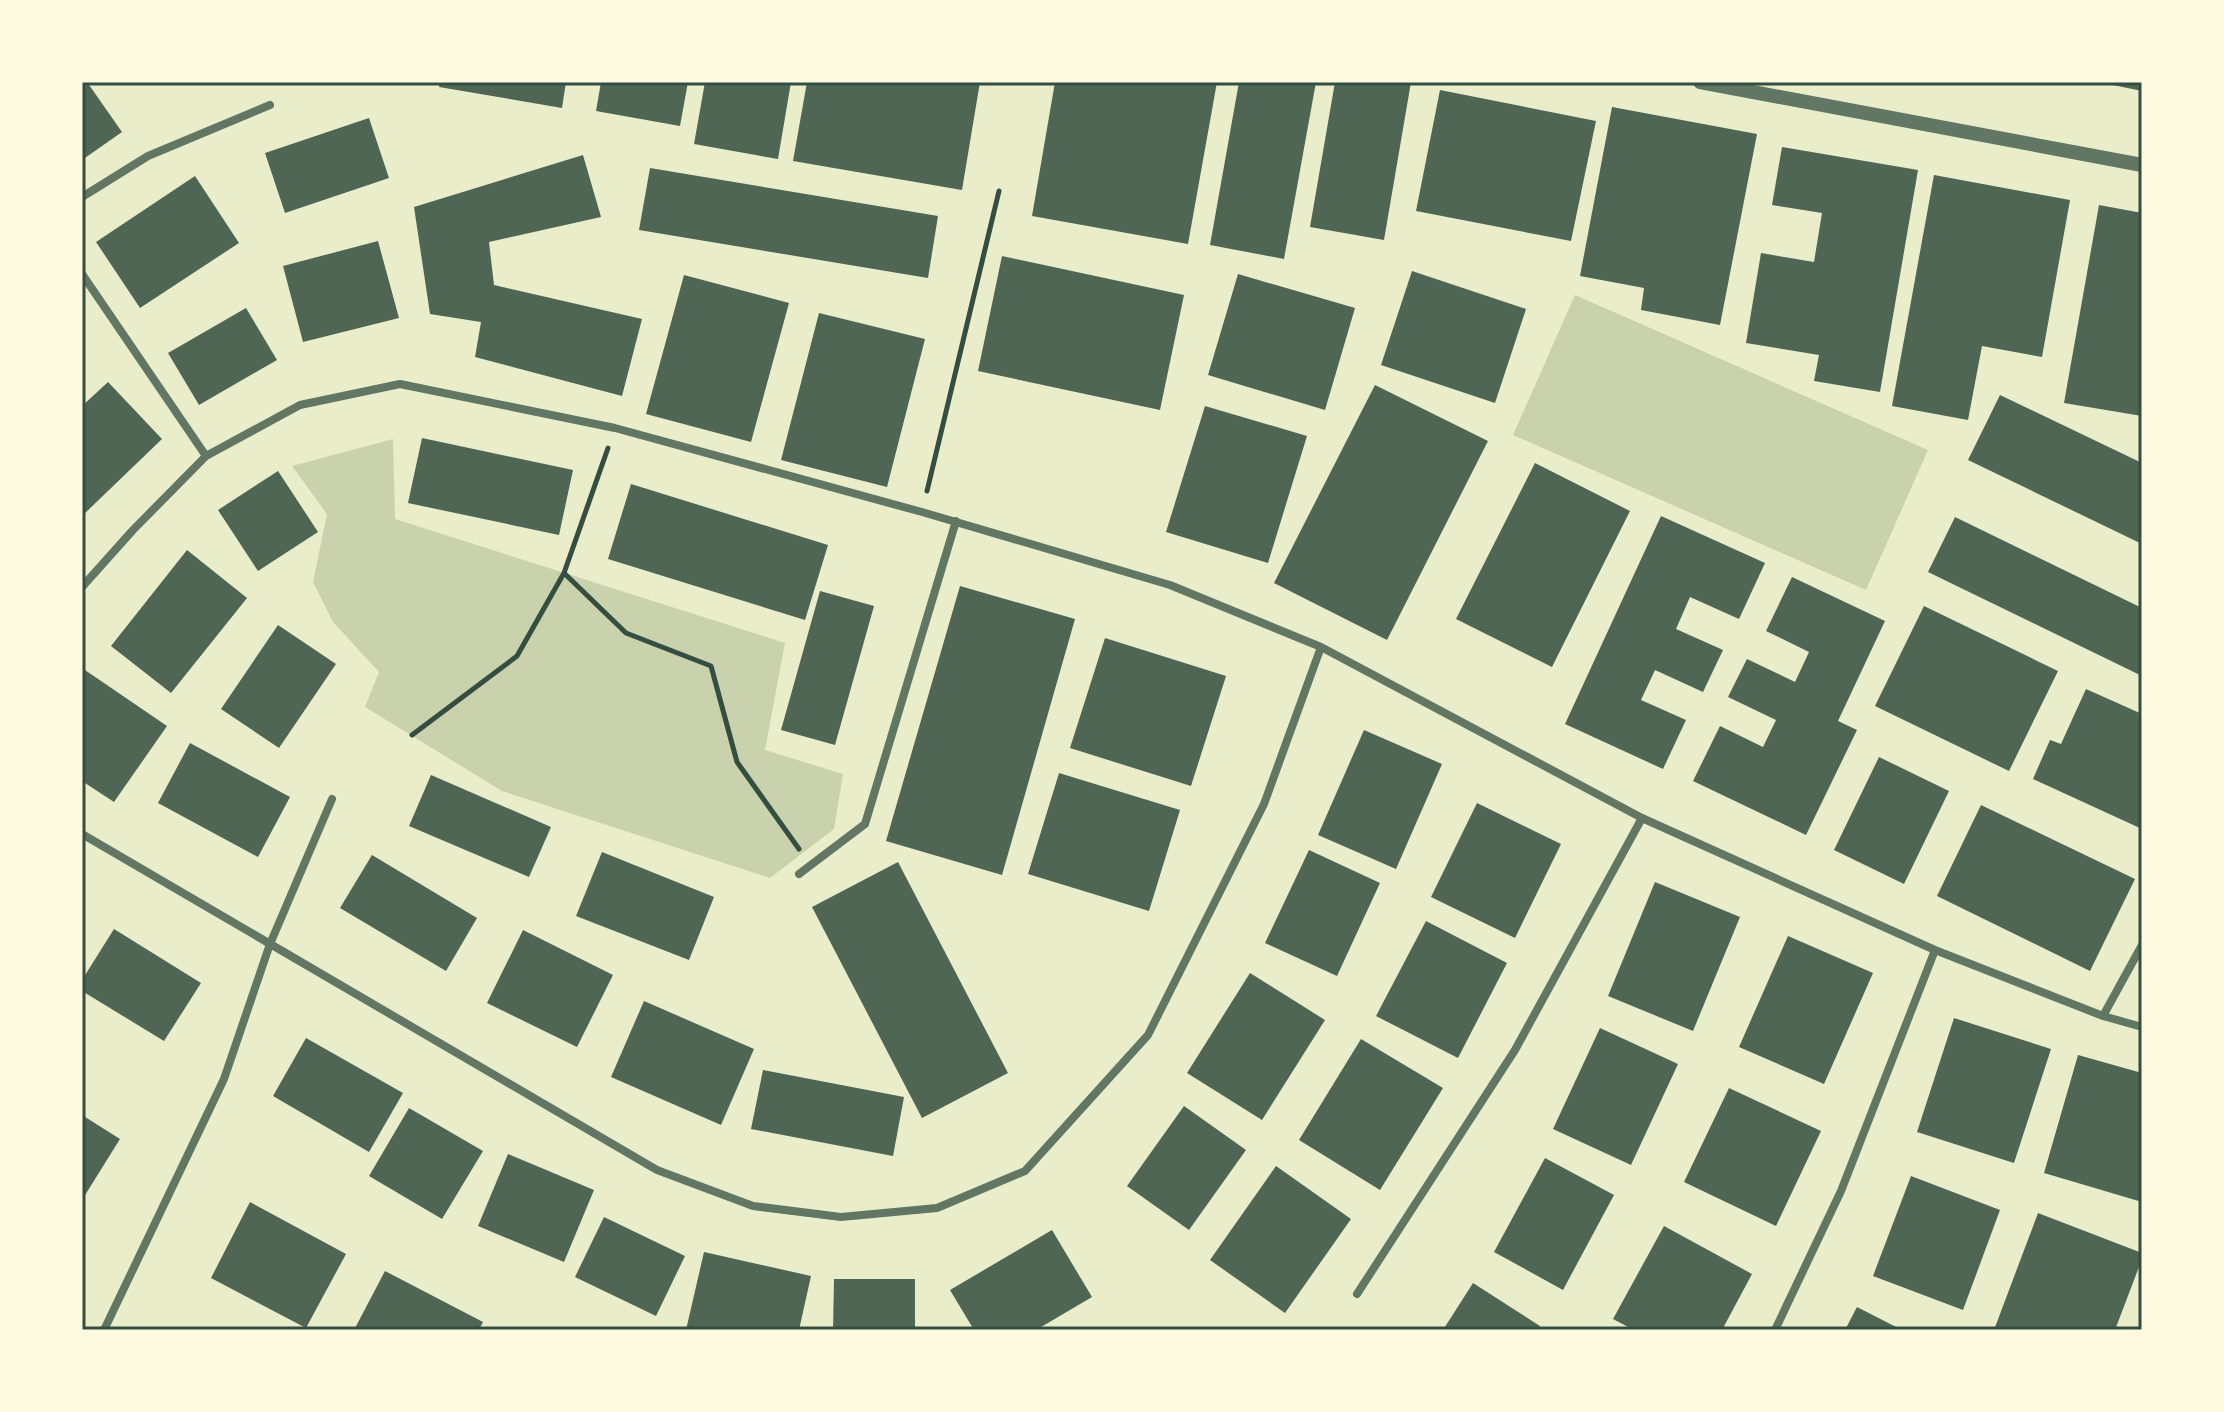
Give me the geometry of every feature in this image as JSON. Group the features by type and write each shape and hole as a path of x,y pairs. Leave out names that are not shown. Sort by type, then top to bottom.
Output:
{"street":[{"path":"1700,82 2142,165"},
{"path":"82,197 148,156 270,105"},
{"path":"82,274 206,456"},
{"path":"82,587 206,456 300,405 400,384 615,428 956,521 1170,585 1321,647 1642,818 1935,950 2103,1016 2142,1027"},
{"path":"799,874 865,824 956,521"},
{"path":"82,834 657,1170 753,1206 841,1217 937,1208 1025,1171 1148,1035 1264,804 1321,647"},
{"path":"104,1330 224,1079 270,944 332,799"},
{"path":"1357,1294 1515,1050 1642,818"},
{"path":"2103,1016 2142,945"},
{"path":"1775,1330 1841,1191 1935,950"}],"path":[{"path":"922,512 999,191"},
{"path":"412,735 517,656 564,573 615,428"},
{"path":"564,573 626,633 711,666 737,762 812,865"}],"green space":[{"path":"1575,295 1928,450 1866,590 1513,435"},
{"path":"393,439 395,519 785,643 765,750 843,774 834,829 770,878 502,791 365,707 379,672 333,622 313,582 327,514 292,466"}],"building":[{"path":"82,82 87,82 122,132 82,160"},
{"path":"440,82 566,82 562,108 439,87"},
{"path":"601,82 688,82 680,126 596,111"},
{"path":"705,82 791,82 778,159 694,144"},
{"path":"807,82 980,82 962,190 793,161"},
{"path":"1055,82 1217,82 1188,244 1032,216"},
{"path":"1239,82 1316,82 1284,259 1210,245"},
{"path":"1335,82 1411,82 1384,240 1310,227"},
{"path":"2142,82 2142,91 2103,83"},
{"path":"1440,90 1596,121 1571,241 1416,211"},
{"path":"1612,107 1757,134 1720,325 1641,310 1644,288 1580,276"},
{"path":"369,118 389,178 285,213 265,153"},
{"path":"1782,147 1918,170 1880,392 1814,381 1819,355 1746,343 1761,253 1814,262 1822,213 1772,205"},
{"path":"583,155 601,217 489,242 494,285 642,319 622,396 475,357 481,322 430,314 414,207"},
{"path":"650,168 938,216 928,278 639,230"},
{"path":"1934,175 2070,200 2042,357 1982,346 1968,420 1892,406"},
{"path":"195,176 239,243 140,308 96,242"},
{"path":"2099,205 2142,213 2142,416 2064,403"},
{"path":"378,241 399,318 303,342 283,266"},
{"path":"1002,256 1184,295 1160,410 978,371"},
{"path":"1412,271 1526,309 1495,403 1381,365"},
{"path":"1238,274 1355,308 1325,410 1208,375"},
{"path":"684,275 789,303 751,442 646,414"},
{"path":"246,308 277,360 199,405 168,353"},
{"path":"819,313 925,339 887,487 781,460"},
{"path":"108,382 162,439 82,516 82,406"},
{"path":"1375,385 1488,441 1387,640 1274,583"},
{"path":"2000,395 2142,463 2142,544 1968,460"},
{"path":"1205,406 1307,436 1268,563 1166,532"},
{"path":"422,438 573,470 559,535 408,503"},
{"path":"1535,463 1630,511 1552,667 1456,619"},
{"path":"278,471 318,532 258,571 218,510"},
{"path":"631,484 828,545 805,620 608,559"},
{"path":"1661,516 1765,563 1739,619 1690,597 1676,629 1723,650 1703,692 1655,670 1641,700 1686,720 1663,769 1565,724"},
{"path":"1955,517 2142,608 2142,676 1928,572"},
{"path":"187,550 247,598 171,693 111,646"},
{"path":"1792,577 1885,621 1838,721 1857,730 1806,835 1693,781 1720,726 1763,747 1776,720 1728,697 1747,659 1795,682 1809,652 1766,631"},
{"path":"960,586 1075,619 1002,875 886,841"},
{"path":"820,591 874,606 835,745 781,730"},
{"path":"1924,606 2058,671 2009,771 1875,706"},
{"path":"278,625 336,664 279,748 221,709"},
{"path":"1105,638 1226,676 1191,786 1070,748"},
{"path":"82,668 167,726 114,802 82,781"},
{"path":"2086,689 2142,714 2142,829 2033,779 2050,740 2061,744"},
{"path":"1364,730 1442,764 1396,869 1318,835"},
{"path":"190,743 290,797 258,857 158,803"},
{"path":"1879,757 1949,791 1904,884 1834,850"},
{"path":"1059,773 1180,810 1149,911 1028,874"},
{"path":"431,775 551,827 529,877 409,826"},
{"path":"1477,803 1561,844 1515,938 1431,897"},
{"path":"1981,805 2135,879 2090,971 1937,896"},
{"path":"1309,850 1380,883 1337,976 1265,943"},
{"path":"602,852 714,897 689,960 576,916"},
{"path":"372,855 477,918 446,971 340,908"},
{"path":"898,862 1008,1073 922,1118 812,907"},
{"path":"1655,882 1740,917 1693,1031 1608,996"},
{"path":"1426,921 1507,963 1458,1058 1376,1016"},
{"path":"114,929 201,983 164,1041 82,991 82,980"},
{"path":"523,930 613,975 577,1047 487,1003"},
{"path":"1788,936 1873,973 1824,1084 1739,1047"},
{"path":"1250,973 1325,1020 1262,1120 1187,1073"},
{"path":"644,1001 754,1049 721,1125 611,1077"},
{"path":"1954,1018 2051,1049 2014,1163 1917,1132"},
{"path":"1600,1028 1678,1064 1631,1165 1553,1129"},
{"path":"306,1038 403,1093 369,1152 273,1096"},
{"path":"1361,1039 1443,1088 1380,1190 1299,1140"},
{"path":"2078,1055 2142,1073 2142,1202 2044,1173"},
{"path":"763,1070 904,1097 893,1156 751,1129"},
{"path":"1729,1088 1821,1131 1776,1226 1684,1182"},
{"path":"1184,1106 1246,1150 1189,1230 1127,1186"},
{"path":"409,1108 483,1151 442,1219 369,1176"},
{"path":"82,1115 120,1139 82,1200"},
{"path":"508,1154 594,1190 564,1262 478,1226"},
{"path":"1545,1158 1614,1195 1563,1290 1494,1252"},
{"path":"1276,1166 1351,1219 1285,1313 1210,1260"},
{"path":"1911,1176 2000,1210 1963,1310 1873,1276"},
{"path":"250,1202 346,1254 306,1328 211,1278"},
{"path":"2038,1213 2142,1253 2115,1330 1994,1330"},
{"path":"604,1217 685,1256 656,1316 575,1277"},
{"path":"1664,1226 1752,1274 1722,1330 1634,1330 1613,1319"},
{"path":"1052,1230 1092,1297 1036,1330 974,1330 950,1290"},
{"path":"704,1252 811,1276 799,1330 686,1330"},
{"path":"385,1271 483,1322 479,1330 354,1330"},
{"path":"834,1279 915,1279 915,1330 833,1330"},
{"path":"1473,1283 1540,1326 1538,1330 1443,1330"},
{"path":"1857,1307 1902,1330 1845,1330"}]}
